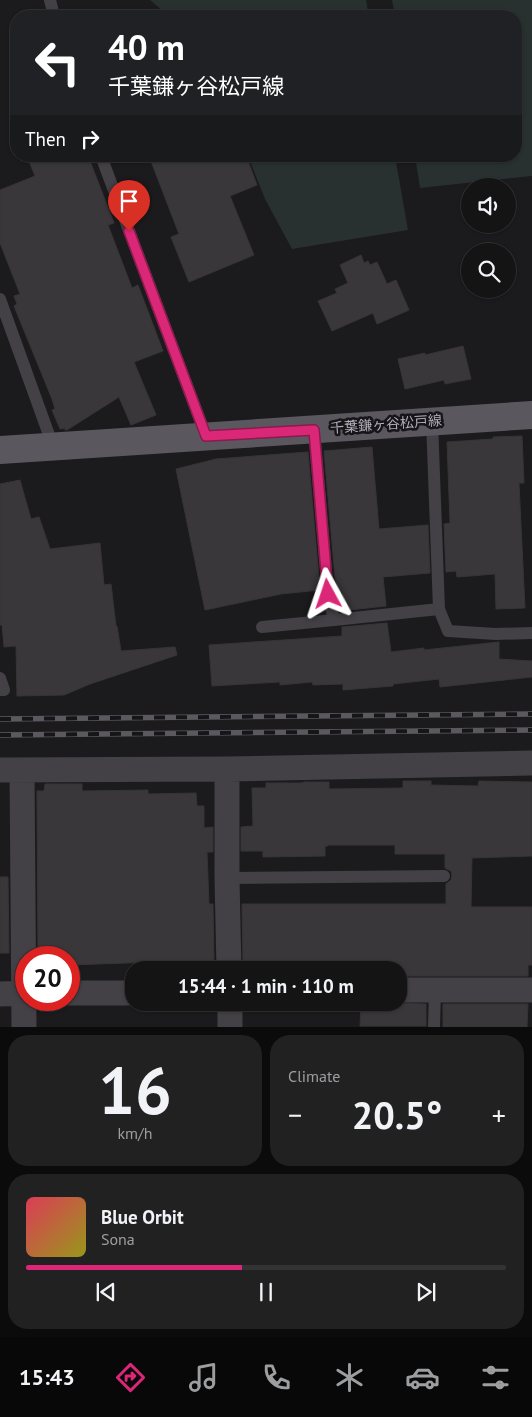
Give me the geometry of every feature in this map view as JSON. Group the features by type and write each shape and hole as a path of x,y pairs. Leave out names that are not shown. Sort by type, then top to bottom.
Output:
{"main road":[{"name":"千葉鎌ヶ谷松戸線","path":"0,450 314,430 432,420 532,415"}],"street":[{"path":"15,948 11,770 227,769 532,763"},
{"path":"227,769 229,961"},
{"path":"407,990 532,990"},
{"path":"80,993 125,993"},
{"path":"20,1011 24,1027"},
{"path":"230,1011 230,1027"}],"lane":[{"path":"103,162 206,436"},
{"path":"0,299 53,446"},
{"path":"432,420 439,609 448,631 496,634 532,633"},
{"path":"314,430 328,594 334,620"},
{"path":"262,627 439,609"},
{"path":"0,678 4,690 0,690"},
{"path":"227,878 444,876"},
{"path":"434,1027 435,990"}],"shaded area":[{"path":"150,0 366,0 368,10 162,10"},
{"path":"392,0 532,0 532,176 461,178 461,184 420,188 416,162 522,162 522,10 394,10"},
{"path":"250,162 396,162 408,230 292,249 265,199"}],"building":[{"path":"29,162 90,162 114,223 108,225 132,288 138,285 163,351 134,362 156,415 131,425 119,397 67,430 65,428 60,429 52,410 55,409 52,399 14,306 17,304 14,296 20,294 0,243 0,190 35,176"},
{"path":"151,162 248,162 257,185 230,196 254,255 189,282 171,237 179,234"},
{"path":"361,255 364,263 368,261 370,265 377,262 387,284 396,280 409,310 377,324 373,313 332,331 318,301 337,293 335,289 348,283 340,265"},
{"path":"463,346 471,379 445,384 444,380 405,389 398,359"},
{"path":"522,436 524,483 519,483 525,608 496,609 495,574 457,577 456,571 446,572 444,524 450,523 447,442"},
{"path":"372,447 379,529 428,525 430,573 383,577 386,606 340,611 338,589 336,589 324,451"},
{"path":"308,452 320,590 281,594 205,610 176,469 216,459"},
{"path":"20,480 31,519 39,517 50,549 100,543 104,585 111,584 121,651 175,647 177,655 90,684 64,695 17,696 16,646 4,647 2,625 0,625 0,484"},
{"path":"387,623 391,652 499,642 499,659 532,661 532,677 440,687 439,679 393,684 393,686 343,690 343,684 313,685 312,682 280,685 280,682 212,686 209,645 342,636 342,627"},
{"path":"403,781 431,781 431,785 478,786 479,781 532,782 532,856 472,858 471,907 532,907 532,965 528,965 528,976 407,976 407,961 243,961 242,904 446,904 446,884 451,880 452,875 451,871 445,868 445,854 395,854 395,845 328,845 325,846 325,856 263,857 263,851 241,851 241,827 253,826 252,788 266,788 266,783 329,782 329,789 403,788"},
{"path":"45,784 82,784 82,791 148,790 148,794 196,793 197,806 204,806 204,828 213,827 213,852 207,852 209,904 213,904 214,961 125,961 125,963 80,965 80,946 38,946 37,791 44,791"},
{"path":"0,877 8,877 9,953 0,953"},
{"path":"407,1003 426,1004 426,1026 360,1026 361,1011 407,1011"},
{"path":"443,1004 528,1004 527,1027 443,1027"}],"railway":[{"path":"0,719 532,714"},
{"path":"0,735 532,730"}],"route":[{"path":"129,231 206,436 314,430 328,594"}]}
